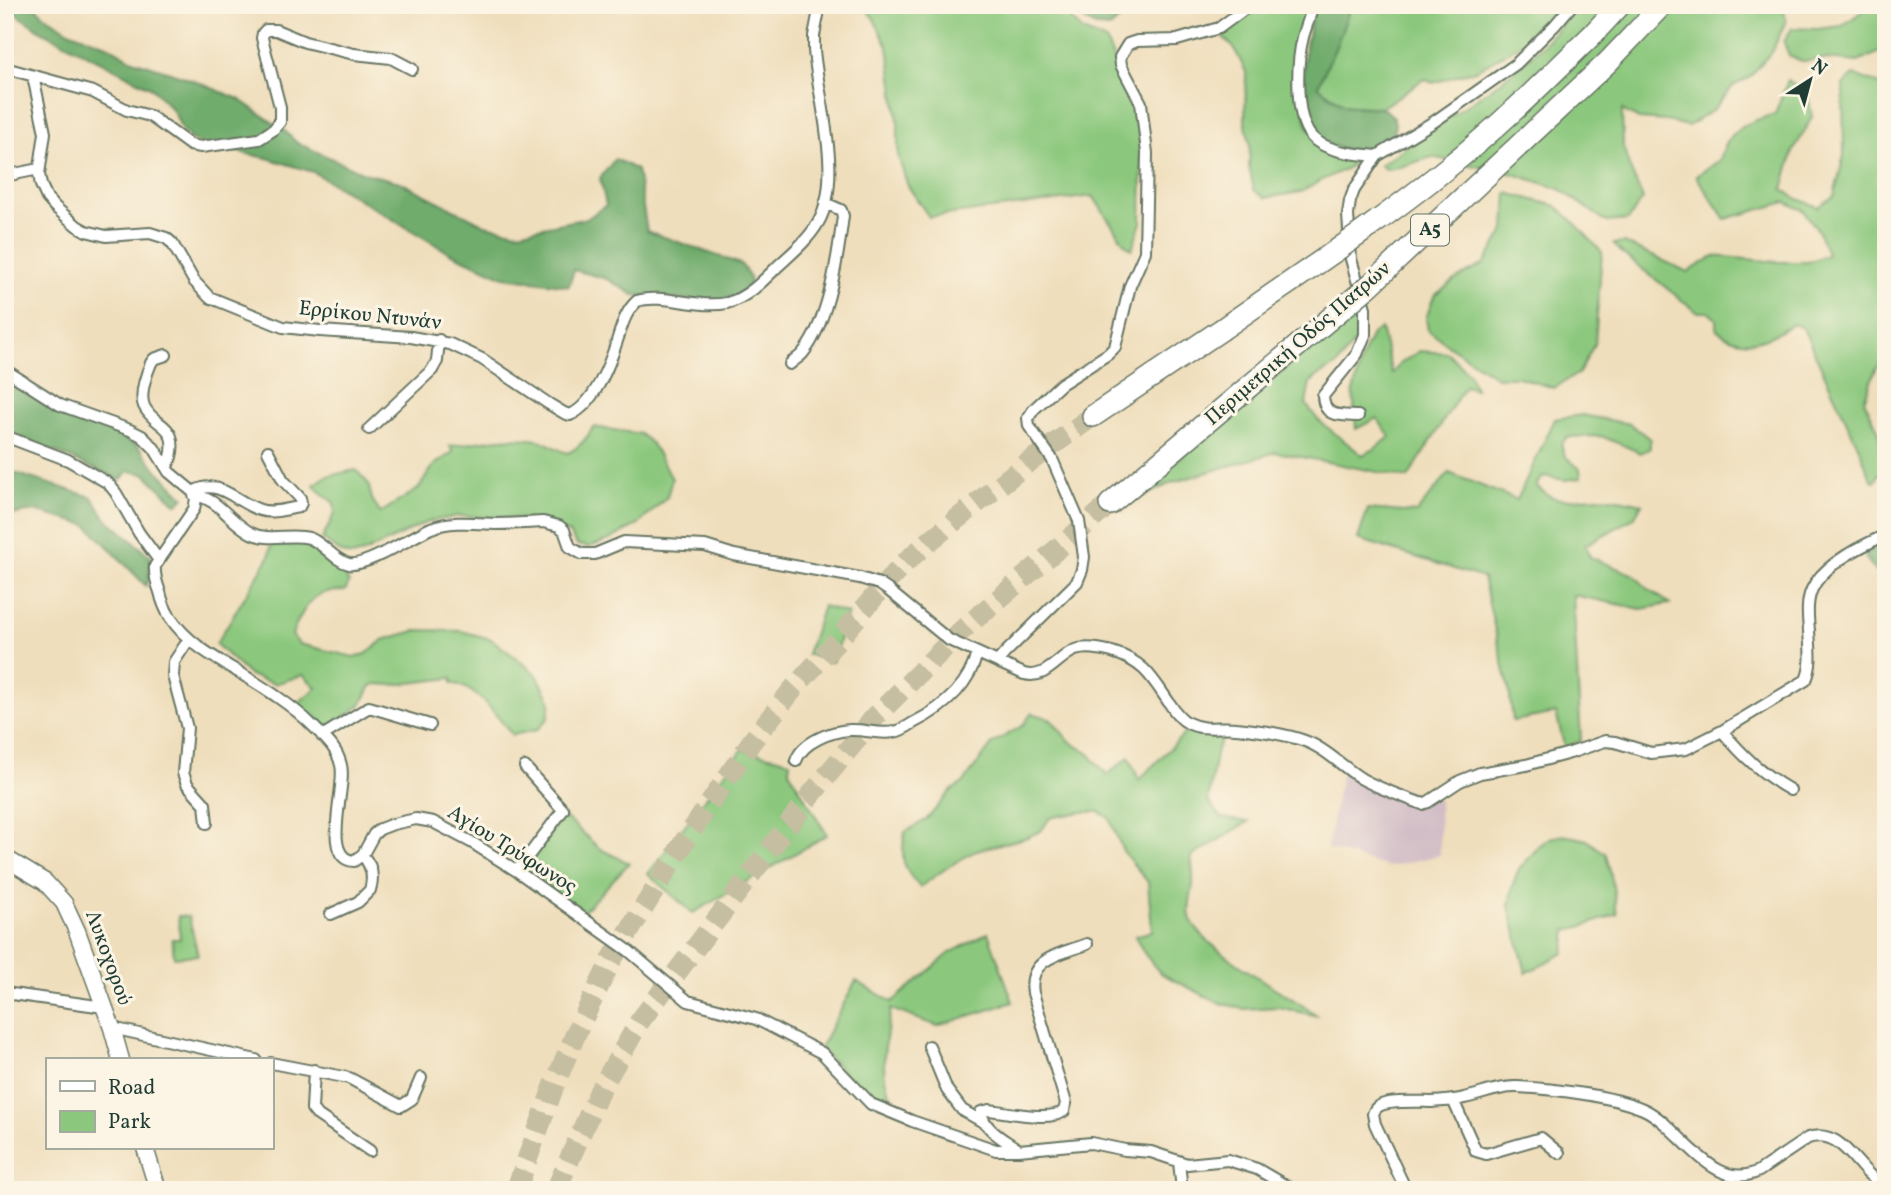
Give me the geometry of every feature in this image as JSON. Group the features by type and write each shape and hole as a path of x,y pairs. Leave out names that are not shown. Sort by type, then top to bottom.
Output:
{"highway":[{"name":"Περιμετρική Οδός Πατρών","path":"1093,416 1332,254 1449,167 1511,113 1620,5"},
{"name":"Περιμετρική Οδός Πατρών","path":"1110,503 1369,286 1608,62 1662,5"}],"street":[{"name":"Ερρίκου Ντυνάν","path":"33,76 45,133 39,169 41,185 47,198 72,223 86,231 106,236 150,233 169,239 194,281 213,300 290,328 439,340 457,346 482,359 556,409 573,414 599,384 626,315 633,304 650,299 721,304 740,298 770,274 809,235 820,219 825,203 828,145 814,50 820,5"},
{"path":"998,661 1077,582 1082,570 1083,544 1079,520 1052,459 1029,426 1028,418 1061,384 1115,347 1130,286 1145,252 1147,153 1144,124 1141,103 1121,65 1120,57 1128,44 1137,41 1177,40 1219,28 1250,5"},
{"path":"1312,5 1303,38 1298,79 1301,115 1306,130 1316,141 1332,147 1349,153 1377,156"},
{"path":"1357,416 1328,412 1322,396 1357,354 1365,335 1365,308 1351,259 1348,215 1354,190 1377,156 1435,121 1516,64 1572,5"},
{"path":"5,68 93,92 127,110 147,114 190,145 201,147 259,139 280,122 280,107 262,38 266,30 354,54 391,58 412,69"},
{"path":"5,176 39,169"},
{"path":"790,364 803,353 821,321 839,256 844,216 841,210 825,203"},
{"path":"369,429 432,370 437,361 439,340"},
{"path":"166,355 154,359 151,363 142,396 147,411 166,427 172,438 171,460 166,467"},
{"path":"5,370 60,405 142,436 154,448 166,467 193,493 208,498 252,534 262,537 297,536 313,539 341,561 353,564 374,558 434,527 451,523 551,523 564,530 570,547 582,554 595,554 624,542 705,546 734,555 872,580 900,599 944,636 1030,675 1045,671 1071,652 1079,650 1099,649 1123,656 1149,672 1174,711 1189,724 1234,728 1305,740 1363,779 1422,804 1480,773 1526,765 1605,741 1651,753 1686,748 1722,731 1806,680 1810,661 1807,610 1812,588 1822,575 1854,549 1886,535"},
{"path":"5,436 68,460 108,483 158,559"},
{"path":"193,493 201,487 211,486 261,511 299,507 300,498 283,480 268,451"},
{"path":"193,493 196,502 194,509 158,559 154,570 163,602 171,619 189,639 287,704 336,752 343,774 336,826 339,851 344,858 351,861 362,855 371,870 370,890 358,902 331,914"},
{"path":"189,639 174,662 173,676 187,724 184,776 187,784 205,804 207,824"},
{"path":"796,761 806,747 835,733 851,730 893,732 930,714 947,702 963,683 977,653"},
{"path":"322,736 369,707 430,725"},
{"path":"1722,731 1743,755 1766,775 1790,790"},
{"path":"517,871 563,810 525,767"},
{"name":"Αγίου Τρύφωνος","path":"362,855 380,829 421,819 433,822 517,871 629,951 688,1001 756,1019 822,1054 871,1104 912,1121 996,1150 1091,1143 1151,1152 1198,1164 1224,1160 1264,1172 1293,1190"},
{"name":"Λυκοχορού","path":"5,858 45,882 64,903 78,931 120,1058"},
{"path":"983,1122 981,1112 989,1110 1049,1116 1064,1111 1066,1103 1033,993 1032,981 1040,963 1087,944"},
{"path":"5,993 104,1007"},
{"path":"112,1028 247,1058"},
{"path":"929,1046 947,1090 962,1110 983,1122 1019,1150"},
{"path":"273,1063 349,1078 401,1105 412,1099 421,1078"},
{"path":"314,1070 312,1109 370,1151"},
{"path":"1406,1190 1375,1124 1374,1110 1386,1104 1453,1100 1513,1087 1619,1101 1654,1115 1705,1163 1741,1176 1759,1171 1814,1136 1825,1137 1843,1146 1873,1178 1886,1186"},
{"path":"1453,1100 1476,1151 1486,1154 1541,1138 1559,1153"},
{"path":"146,1150 158,1190"},
{"path":"1179,1161 1182,1190"}],"shaded area":[{"path":"1342,771 1439,800 1440,855 1388,867 1327,849"}],"green space":[{"path":"33,5 71,32 107,45 133,60 239,99 285,131 297,143 364,173 400,182 485,225 518,232 588,218 606,205 600,178 615,159 637,170 647,231 741,264 750,278 750,283 741,293 729,299 703,301 634,295 607,279 574,270 569,286 504,277 450,253 313,172 192,140 182,130 174,112 152,88 39,30 5,6"},
{"path":"863,5 1040,5 1064,12 1083,31 1106,41 1137,104 1142,166 1141,222 1132,249 1124,243 1093,196 929,217 908,186 898,156 898,121 888,47 874,19"},
{"path":"1040,5 1123,5 1120,19 1110,28 1097,27 1076,15"},
{"path":"1255,5 1307,5 1294,75 1354,162 1346,169 1301,192 1265,198 1254,190 1249,167 1250,144 1245,121 1246,72 1234,48 1222,36"},
{"path":"1315,5 1351,5 1318,86 1345,105 1381,108 1391,115 1395,126 1392,138 1378,150 1355,150 1329,144 1321,140 1308,126 1303,93 1304,67 1306,43"},
{"path":"1351,5 1563,5 1525,42 1476,70 1433,83 1424,79 1381,108 1345,105 1318,86"},
{"path":"1579,5 1783,5 1786,21 1772,51 1749,78 1733,86 1712,111 1688,126 1639,119 1622,110 1623,146 1643,199 1628,220 1607,222 1560,189 1514,174 1432,157 1400,167 1385,169 1380,165 1500,82 1539,49"},
{"path":"1871,5 1886,5 1886,45 1880,52 1858,62 1827,59 1802,61 1789,56 1784,42 1792,28 1842,26"},
{"path":"1854,75 1877,83 1886,92 1886,356 1876,369 1864,400 1879,432 1882,468 1875,482 1871,479 1803,328 1794,324 1757,341 1731,338 1716,328 1716,319 1708,312 1697,312 1614,244 1624,243 1688,272 1714,256 1808,262 1827,255 1819,232 1803,210 1786,202 1725,219 1696,176 1720,160 1728,141 1740,128 1775,114 1788,80 1808,96 1812,117 1793,152 1783,189 1793,197 1818,207 1834,196 1844,155 1843,85"},
{"path":"1507,193 1556,206 1602,252 1595,343 1579,373 1554,388 1518,377 1497,377 1428,330 1426,318 1434,296 1456,279 1484,264 1505,230"},
{"path":"1358,305 1361,327 1356,340 1337,365 1310,383 1306,404 1318,420 1362,455 1390,437 1377,418 1356,429 1353,392 1364,351 1373,333 1381,329 1392,374 1400,364 1419,351 1448,353 1469,374 1475,389 1465,386 1408,478 1276,452 1171,483 1115,510 1203,440"},
{"path":"5,378 66,414 120,434 140,448 184,497 177,505 145,474 129,471 120,480 5,430"},
{"path":"1582,415 1630,424 1650,439 1650,448 1641,453 1601,436 1567,437 1561,444 1565,456 1580,469 1581,478 1565,480 1544,476 1536,485 1543,492 1557,498 1598,497 1642,504 1634,518 1585,545 1590,557 1634,575 1670,604 1641,609 1573,595 1581,740 1565,749 1556,713 1513,721 1509,689 1483,578 1358,539 1368,509 1416,513 1449,473 1517,500 1555,419"},
{"path":"593,427 640,434 652,444 672,479 667,497 639,524 609,540 589,547 577,545 569,533 528,519 459,516 427,522 364,553 351,556 322,539 335,513 334,503 314,485 327,476 356,470 368,483 372,499 380,513 418,489 434,465 453,452 450,446 516,438 541,441 568,453 583,442"},
{"path":"5,470 92,497 105,517 151,557 146,586 87,525 34,511 5,516"},
{"path":"1886,538 1886,582 1865,557 1871,546"},
{"path":"293,539 310,546 328,564 342,570 349,583 345,591 323,593 309,604 292,635 299,644 354,657 366,654 383,640 418,630 461,631 491,639 537,675 551,702 548,718 537,730 512,735 486,704 470,691 452,683 452,678 393,685 375,684 371,686 360,706 322,732 295,705 317,688 303,675 275,684 249,675 216,644 269,557 272,540"},
{"path":"823,606 848,614 832,662 807,654"},
{"path":"1032,713 1051,719 1068,740 1089,754 1107,775 1129,757 1139,780 1191,727 1225,730 1217,749 1208,801 1222,818 1248,822 1191,857 1193,882 1190,917 1197,930 1227,957 1318,1016 1278,1007 1243,1009 1217,1002 1160,973 1135,936 1152,931 1148,882 1124,853 1109,818 1099,812 1081,812 1050,818 1041,831 1025,838 977,850 920,887 909,874 904,862 905,832 927,819 951,791 963,783 993,743 1022,726"},
{"path":"743,749 790,761 789,771 827,835 693,913 648,874"},
{"path":"564,816 600,849 629,863 582,913 520,870"},
{"path":"1564,835 1587,840 1606,854 1617,914 1567,930 1564,953 1526,973 1509,906 1512,887 1518,871 1539,846 1550,838"},
{"path":"178,916 189,917 198,955 174,957 172,939 180,939"},
{"path":"988,933 1013,1002 937,1026 891,1009 884,1061 887,1087 901,1107 942,1122 943,1130 872,1102 820,1048 856,981 892,1002 950,953"}],"tunnel":[{"path":"516,1190 576,1033 612,959 686,839 752,741 794,688 910,558 1025,465 1093,416"},
{"path":"556,1190 600,1090 640,1021 811,795 874,718 960,632 1110,504"}]}
